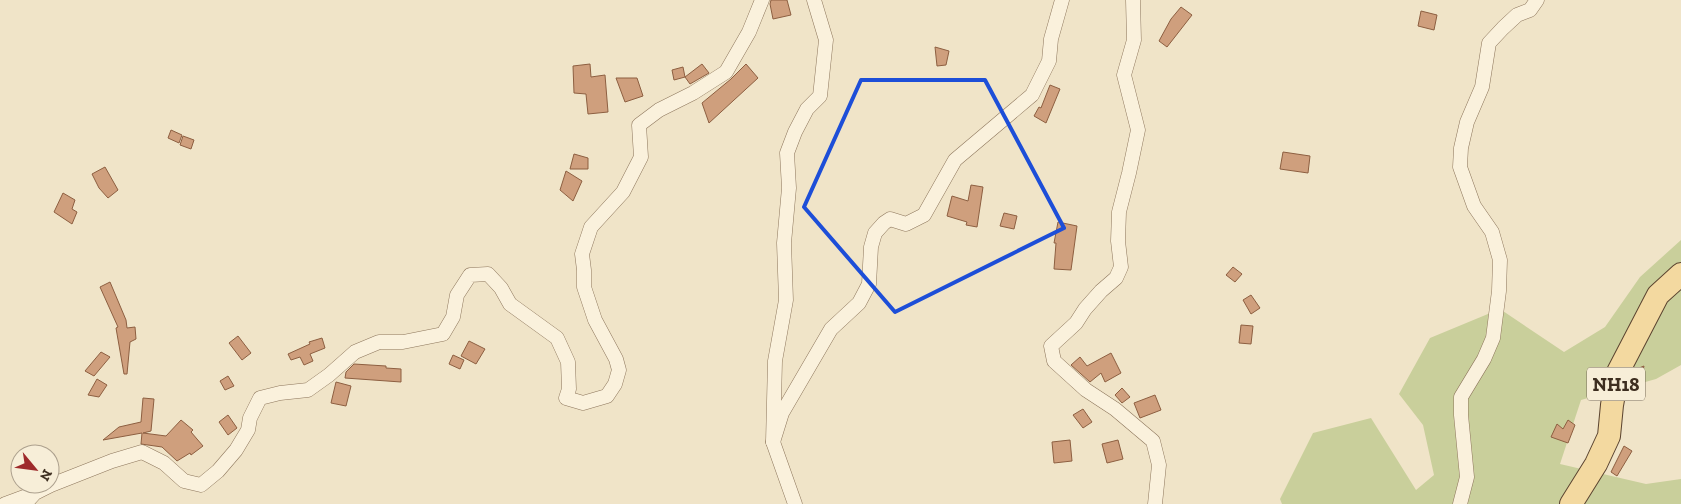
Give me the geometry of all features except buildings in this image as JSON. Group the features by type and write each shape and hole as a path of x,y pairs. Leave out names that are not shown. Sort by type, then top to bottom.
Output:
{"main road":[{"name":"NH18","path":"1571,504 1596,464 1609,436 1618,372 1658,295 1681,274"}],"street":[{"path":"60,483 112,461 142,452 164,463 184,481 200,486 218,471 236,450 248,430 250,418 260,398 280,393 308,390 329,375 355,352 379,342 403,342 443,334 453,317 457,295 470,275 488,274 501,288 510,304 557,338 568,362 569,389 566,398 583,403 607,396 615,384 618,370 616,359 595,320 584,287 582,254 591,227 623,192 641,157 640,125 659,110 693,93 726,72 749,32 762,0"},
{"path":"795,504 773,442 775,361 786,300 784,243 789,188 788,153 795,132 807,109 820,96 826,40 814,0"},
{"path":"773,442 782,413 831,329 859,303 869,284 871,247 875,233 884,222 890,219 906,224 924,215 955,160 1032,95 1049,61 1051,39 1062,0"},
{"path":"1132,0 1134,40 1124,75 1138,130 1119,212 1118,241 1121,267 1116,278 1085,309 1076,324 1051,346 1054,361 1086,390 1115,409 1153,441 1160,465 1155,504"},
{"path":"1460,504 1467,477 1461,397 1484,359 1493,338 1499,291 1500,260 1492,232 1474,206 1460,167 1461,148 1467,122 1482,87 1490,44 1503,28 1517,15 1530,10 1537,0"},
{"path":"5,504 32,494"},
{"path":"25,504 34,494"}],"highlighted area":[{"path":"861,80 985,80 1064,228 895,312 804,207"}],"green space":[{"path":"1681,240 1681,365 1656,379 1581,400 1560,464 1646,484 1681,479 1681,504 1282,504 1280,499 1313,433 1371,418 1416,490 1434,475 1423,425 1399,394 1430,338 1500,309 1564,352 1605,327 1640,277"}]}
